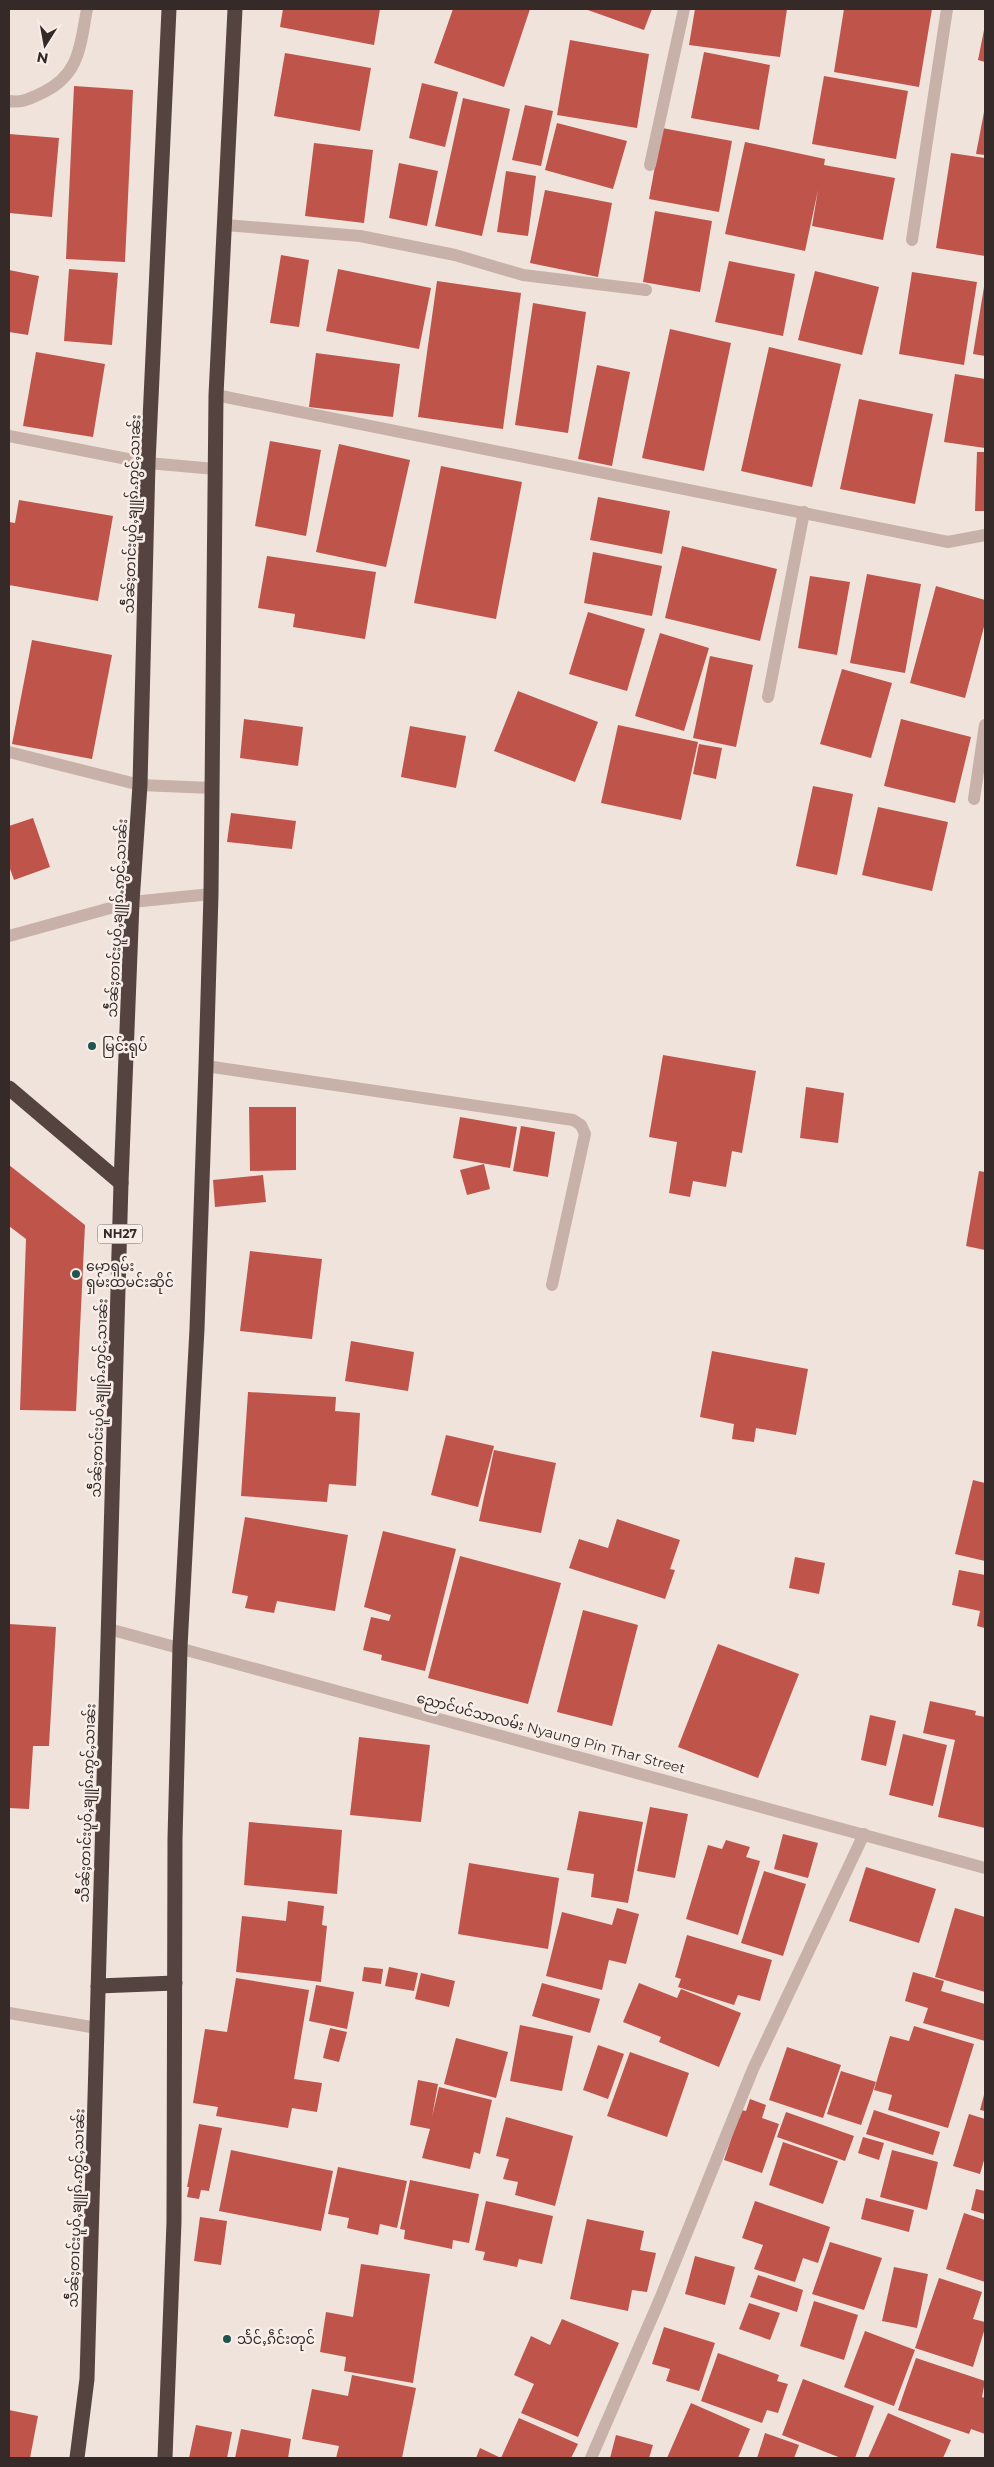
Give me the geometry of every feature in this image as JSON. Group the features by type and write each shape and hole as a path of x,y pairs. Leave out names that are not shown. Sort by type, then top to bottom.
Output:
{"highway":[{"name":"သဵႅၼ်ႈတၢင်းပူဝ်ႇၶျူၵ်ႉဢွင်ႇသၢၼ်း","path":"77,2458 87,2379 121,1183 132,902 140,785 148,463 169,9"},
{"path":"165,2458 174,2222 175,1839 180,1647 197,1329 206,1066 211,894 216,395 235,9"},
{"path":"9,1088 121,1183"},
{"path":"98,1986 174,1983"}],"street":[{"path":"9,101 21,103 52,88 67,77 77,60 87,9"},
{"path":"650,165 684,9"},
{"path":"912,240 947,9"},
{"path":"225,226 360,236 455,255 523,275 646,290"},
{"path":"216,395 948,542 985,535"},
{"path":"9,436 148,463 215,469"},
{"path":"768,697 804,512"},
{"path":"974,799 985,725"},
{"path":"9,752 140,785 212,788"},
{"path":"9,936 132,902 211,894"},
{"path":"206,1066 572,1120 581,1125 585,1134 552,1285"},
{"name":"ညောင်ပင်သာလမ်း Nyaung Pin Thar Street","path":"109,1629 985,1868"},
{"path":"591,2458 660,2299 753,2069 864,1834"},
{"path":"9,2013 97,2028"}],"building":[{"path":"283,9 380,9 374,45 280,27"},
{"path":"453,9 530,9 504,87 434,63"},
{"path":"585,9 652,9 644,30"},
{"path":"695,9 787,9 780,57 689,45"},
{"path":"844,9 932,9 919,87 834,72"},
{"path":"985,30 985,62 978,60"},
{"path":"570,40 649,54 637,128 557,115"},
{"path":"704,52 770,65 759,130 691,118"},
{"path":"285,53 371,68 360,131 274,116"},
{"path":"824,76 908,91 896,159 812,144"},
{"path":"422,83 458,92 445,147 409,138"},
{"path":"74,86 133,90 125,262 66,259"},
{"path":"463,98 510,109 482,236 435,226"},
{"path":"525,105 553,111 541,166 512,160"},
{"path":"985,112 985,155 976,154"},
{"path":"557,123 627,141 613,189 545,170"},
{"path":"662,128 732,141 719,212 649,199"},
{"path":"9,134 59,138 52,217 9,213"},
{"path":"745,142 825,159 824,165 895,178 883,240 812,226 818,190 805,251 725,234"},
{"path":"314,143 373,150 364,223 305,216"},
{"path":"951,153 985,158 985,256 936,248"},
{"path":"399,163 438,171 427,226 389,218"},
{"path":"506,171 536,176 528,236 497,232"},
{"path":"545,190 612,203 598,277 530,263"},
{"path":"655,211 712,221 700,292 643,282"},
{"path":"281,255 309,260 299,327 270,323"},
{"path":"729,261 795,274 783,336 715,322"},
{"path":"69,269 118,273 112,345 64,341"},
{"path":"338,269 431,288 419,349 326,331"},
{"path":"9,270 39,276 28,335 9,332"},
{"path":"815,271 879,287 862,355 798,340"},
{"path":"912,272 977,282 964,365 899,354"},
{"path":"437,281 521,293 503,429 418,417"},
{"path":"985,287 985,356 973,354"},
{"path":"533,303 586,312 568,433 515,425"},
{"path":"670,329 731,343 704,471 642,458"},
{"path":"769,347 841,364 812,487 741,471"},
{"path":"36,352 105,364 93,437 23,426"},
{"path":"316,353 400,364 393,417 309,407"},
{"path":"597,365 630,372 612,466 578,459"},
{"path":"955,374 985,379 985,448 944,442"},
{"path":"859,399 933,414 915,504 840,489"},
{"path":"270,441 321,450 306,536 255,526"},
{"path":"339,444 410,460 386,567 316,552"},
{"path":"977,452 985,452 985,511 975,511"},
{"path":"441,466 522,482 496,619 414,603"},
{"path":"598,497 670,511 662,554 590,540"},
{"path":"19,500 113,516 98,601 9,585 9,522 15,523"},
{"path":"682,546 777,569 760,641 665,618"},
{"path":"593,552 662,566 652,616 584,603"},
{"path":"267,556 376,572 365,639 293,627 295,614 258,608"},
{"path":"867,574 921,584 905,673 850,663"},
{"path":"810,576 850,582 837,655 798,648"},
{"path":"936,586 985,600 985,623 965,698 910,683"},
{"path":"588,612 645,629 627,691 569,674"},
{"path":"660,633 709,648 684,731 635,716"},
{"path":"32,640 112,655 92,759 12,744"},
{"path":"710,656 753,665 736,747 693,738"},
{"path":"842,669 892,683 871,758 820,744"},
{"path":"518,691 598,722 575,782 494,751"},
{"path":"244,719 303,727 298,766 240,758"},
{"path":"901,719 971,737 955,803 884,786"},
{"path":"618,725 698,742 681,820 601,803"},
{"path":"410,726 466,736 456,788 401,777"},
{"path":"699,744 722,748 716,779 693,774"},
{"path":"813,786 853,794 837,875 796,866"},
{"path":"878,807 948,822 932,891 862,875"},
{"path":"231,813 296,821 292,849 227,842"},
{"path":"33,818 50,867 14,880 9,866 9,826"},
{"path":"663,1055 756,1071 742,1153 732,1151 726,1187 693,1181 690,1197 669,1193 677,1142 649,1137"},
{"path":"806,1087 844,1093 838,1143 800,1138"},
{"path":"249,1107 296,1107 296,1170 250,1171"},
{"path":"460,1117 517,1127 510,1168 453,1158"},
{"path":"521,1126 555,1132 548,1177 513,1171"},
{"path":"484,1164 490,1189 467,1195 460,1170"},
{"path":"9,1165 85,1225 76,1411 20,1410 26,1239 9,1226"},
{"path":"979,1171 985,1172 985,1250 966,1246"},
{"path":"263,1175 266,1202 215,1207 213,1180"},
{"path":"250,1251 322,1259 312,1339 240,1331"},
{"path":"351,1341 414,1352 408,1391 345,1381"},
{"path":"712,1351 808,1369 796,1435 756,1428 754,1442 732,1439 734,1424 700,1417"},
{"path":"248,1392 336,1397 335,1411 360,1413 356,1486 329,1484 327,1502 241,1496"},
{"path":"446,1435 494,1446 478,1507 431,1495"},
{"path":"494,1450 556,1463 541,1533 479,1521"},
{"path":"973,1480 985,1483 985,1561 955,1554"},
{"path":"245,1517 348,1535 335,1611 277,1601 274,1613 245,1608 248,1596 232,1593"},
{"path":"617,1519 680,1540 670,1569 675,1570 665,1599 569,1568 579,1539 608,1548"},
{"path":"383,1531 456,1549 425,1671 381,1660 382,1655 363,1650 371,1617 389,1621 391,1615 364,1607"},
{"path":"460,1556 561,1583 528,1704 428,1678"},
{"path":"795,1557 825,1563 819,1594 789,1588"},
{"path":"959,1570 985,1575 985,1628 977,1626 980,1611 952,1605"},
{"path":"583,1610 638,1625 612,1726 557,1712"},
{"path":"9,1624 56,1627 49,1746 33,1746 29,1809 9,1808"},
{"path":"718,1644 799,1674 758,1778 678,1747"},
{"path":"930,1701 976,1711 975,1715 985,1717 985,1828 938,1817 955,1740 923,1733"},
{"path":"870,1715 896,1721 886,1766 861,1760"},
{"path":"903,1734 947,1745 933,1806 889,1795"},
{"path":"359,1737 430,1745 421,1822 350,1815"},
{"path":"650,1807 688,1814 675,1878 637,1871"},
{"path":"579,1811 643,1822 628,1903 591,1897 594,1874 567,1870"},
{"path":"249,1822 342,1830 337,1894 244,1885"},
{"path":"783,1834 818,1843 808,1878 774,1869"},
{"path":"726,1840 750,1847 746,1857 760,1861 738,1935 686,1919 708,1845 722,1849"},
{"path":"469,1863 559,1878 548,1949 458,1934"},
{"path":"866,1867 936,1889 919,1943 849,1921"},
{"path":"764,1871 806,1884 783,1956 741,1943"},
{"path":"288,1901 324,1906 322,1925 327,1926 321,1982 236,1972 242,1916 286,1921"},
{"path":"617,1908 639,1914 626,1964 609,1960 602,1990 546,1976 562,1912 612,1925"},
{"path":"955,1908 985,1917 985,1992 935,1977"},
{"path":"687,1935 772,1960 760,2001 738,1995 734,2005 678,1987 681,1979 675,1977"},
{"path":"364,1967 383,1969 381,1984 362,1981"},
{"path":"389,1967 418,1973 414,1991 385,1986"},
{"path":"913,1972 944,1981 941,1991 985,2004 985,2041 923,2023 928,2008 905,2001"},
{"path":"421,1973 455,1981 449,2007 415,1999"},
{"path":"236,1978 309,1990 294,2079 322,2083 317,2112 292,2108 288,2128 216,2116 218,2107 193,2103 205,2029 227,2032"},
{"path":"542,1983 600,1999 590,2033 532,2016"},
{"path":"639,1983 677,1998 681,1989 741,2013 719,2067 659,2042 661,2037 623,2022"},
{"path":"316,1985 354,1992 347,2029 309,2021"},
{"path":"520,2025 573,2036 562,2091 510,2081"},
{"path":"914,2026 974,2044 948,2128 888,2110 892,2095 874,2090 890,2036 909,2041"},
{"path":"330,2028 347,2032 339,2062 323,2058"},
{"path":"456,2038 508,2052 496,2098 444,2084"},
{"path":"598,2045 624,2054 608,2099 583,2090"},
{"path":"787,2047 841,2065 823,2118 769,2100"},
{"path":"630,2052 689,2073 667,2137 607,2116"},
{"path":"841,2071 876,2082 861,2125 827,2114"},
{"path":"418,2080 438,2084 432,2117 439,2087 492,2100 480,2154 474,2152 470,2169 422,2158 430,2129 410,2125"},
{"path":"985,2091 985,2111 980,2110"},
{"path":"750,2099 766,2105 762,2118 779,2124 762,2173 724,2160 741,2110 746,2111"},
{"path":"874,2110 940,2132 933,2155 866,2134"},
{"path":"786,2112 854,2136 845,2161 777,2137"},
{"path":"969,2114 985,2119 985,2157 980,2174 953,2166"},
{"path":"506,2117 573,2136 555,2206 515,2195 518,2182 503,2179 509,2159 496,2156"},
{"path":"199,2124 222,2128 209,2191 201,2190 199,2199 187,2197 189,2187 187,2187"},
{"path":"863,2137 884,2143 879,2160 858,2153"},
{"path":"783,2142 838,2161 823,2204 769,2185"},
{"path":"231,2150 333,2171 321,2231 219,2211"},
{"path":"892,2150 938,2162 927,2210 880,2197"},
{"path":"338,2167 407,2181 397,2228 380,2224 378,2235 347,2228 349,2218 328,2214"},
{"path":"410,2180 479,2194 469,2243 453,2240 452,2249 404,2239 405,2230 400,2229"},
{"path":"976,2189 985,2191 985,2214 971,2210"},
{"path":"866,2198 914,2210 909,2232 861,2219"},
{"path":"486,2201 553,2216 542,2264 519,2259 517,2267 483,2260 485,2252 475,2250"},
{"path":"755,2201 830,2227 818,2263 803,2258 795,2282 754,2269 763,2245 742,2238"},
{"path":"964,2213 985,2220 985,2282 946,2269"},
{"path":"200,2217 227,2221 221,2265 194,2261"},
{"path":"587,2219 644,2231 640,2250 656,2253 647,2292 632,2290 628,2311 570,2299"},
{"path":"830,2242 882,2258 864,2310 812,2294"},
{"path":"695,2256 735,2267 725,2305 685,2294"},
{"path":"361,2264 430,2274 413,2383 344,2371 346,2357 320,2352 326,2312 353,2317"},
{"path":"894,2267 928,2274 917,2328 882,2321"},
{"path":"758,2275 803,2290 797,2312 750,2297"},
{"path":"939,2278 982,2292 973,2319 985,2322 985,2328 973,2367 915,2348"},
{"path":"814,2301 858,2315 844,2360 800,2346"},
{"path":"749,2303 780,2313 770,2340 739,2329"},
{"path":"562,2319 619,2343 578,2437 521,2413 534,2384 514,2375 531,2336 550,2345"},
{"path":"664,2327 715,2343 699,2391 666,2381 670,2369 652,2364"},
{"path":"865,2331 915,2350 894,2406 844,2387"},
{"path":"718,2353 779,2375 777,2381 788,2384 778,2413 767,2410 762,2423 701,2401"},
{"path":"916,2358 985,2381 982,2397 985,2398 985,2434 971,2429 969,2434 898,2410"},
{"path":"352,2375 416,2388 402,2458 336,2458 339,2446 302,2439 312,2389 348,2396"},
{"path":"803,2379 874,2406 855,2458 841,2458 782,2435"},
{"path":"691,2403 750,2429 738,2458 667,2458"},
{"path":"9,2410 38,2416 30,2458 9,2458"},
{"path":"888,2413 951,2440 943,2458 868,2458"},
{"path":"519,2418 578,2444 571,2458 501,2458"},
{"path":"196,2425 232,2432 227,2458 189,2458"},
{"path":"241,2429 291,2439 288,2458 235,2458"},
{"path":"765,2433 799,2445 794,2458 757,2458"},
{"path":"616,2435 653,2445 649,2458 610,2458"},
{"path":"480,2448 501,2458 476,2458"}],"place":[{"name":"မြင်းရုပ်","path":"92,1046"},
{"name":"မောရှမ်း ရှမ်းထမင်းဆိုင်","path":"76,1274"},
{"name":"သႅင်ႇၵဵင်းတုင်","path":"227,2339"}]}
